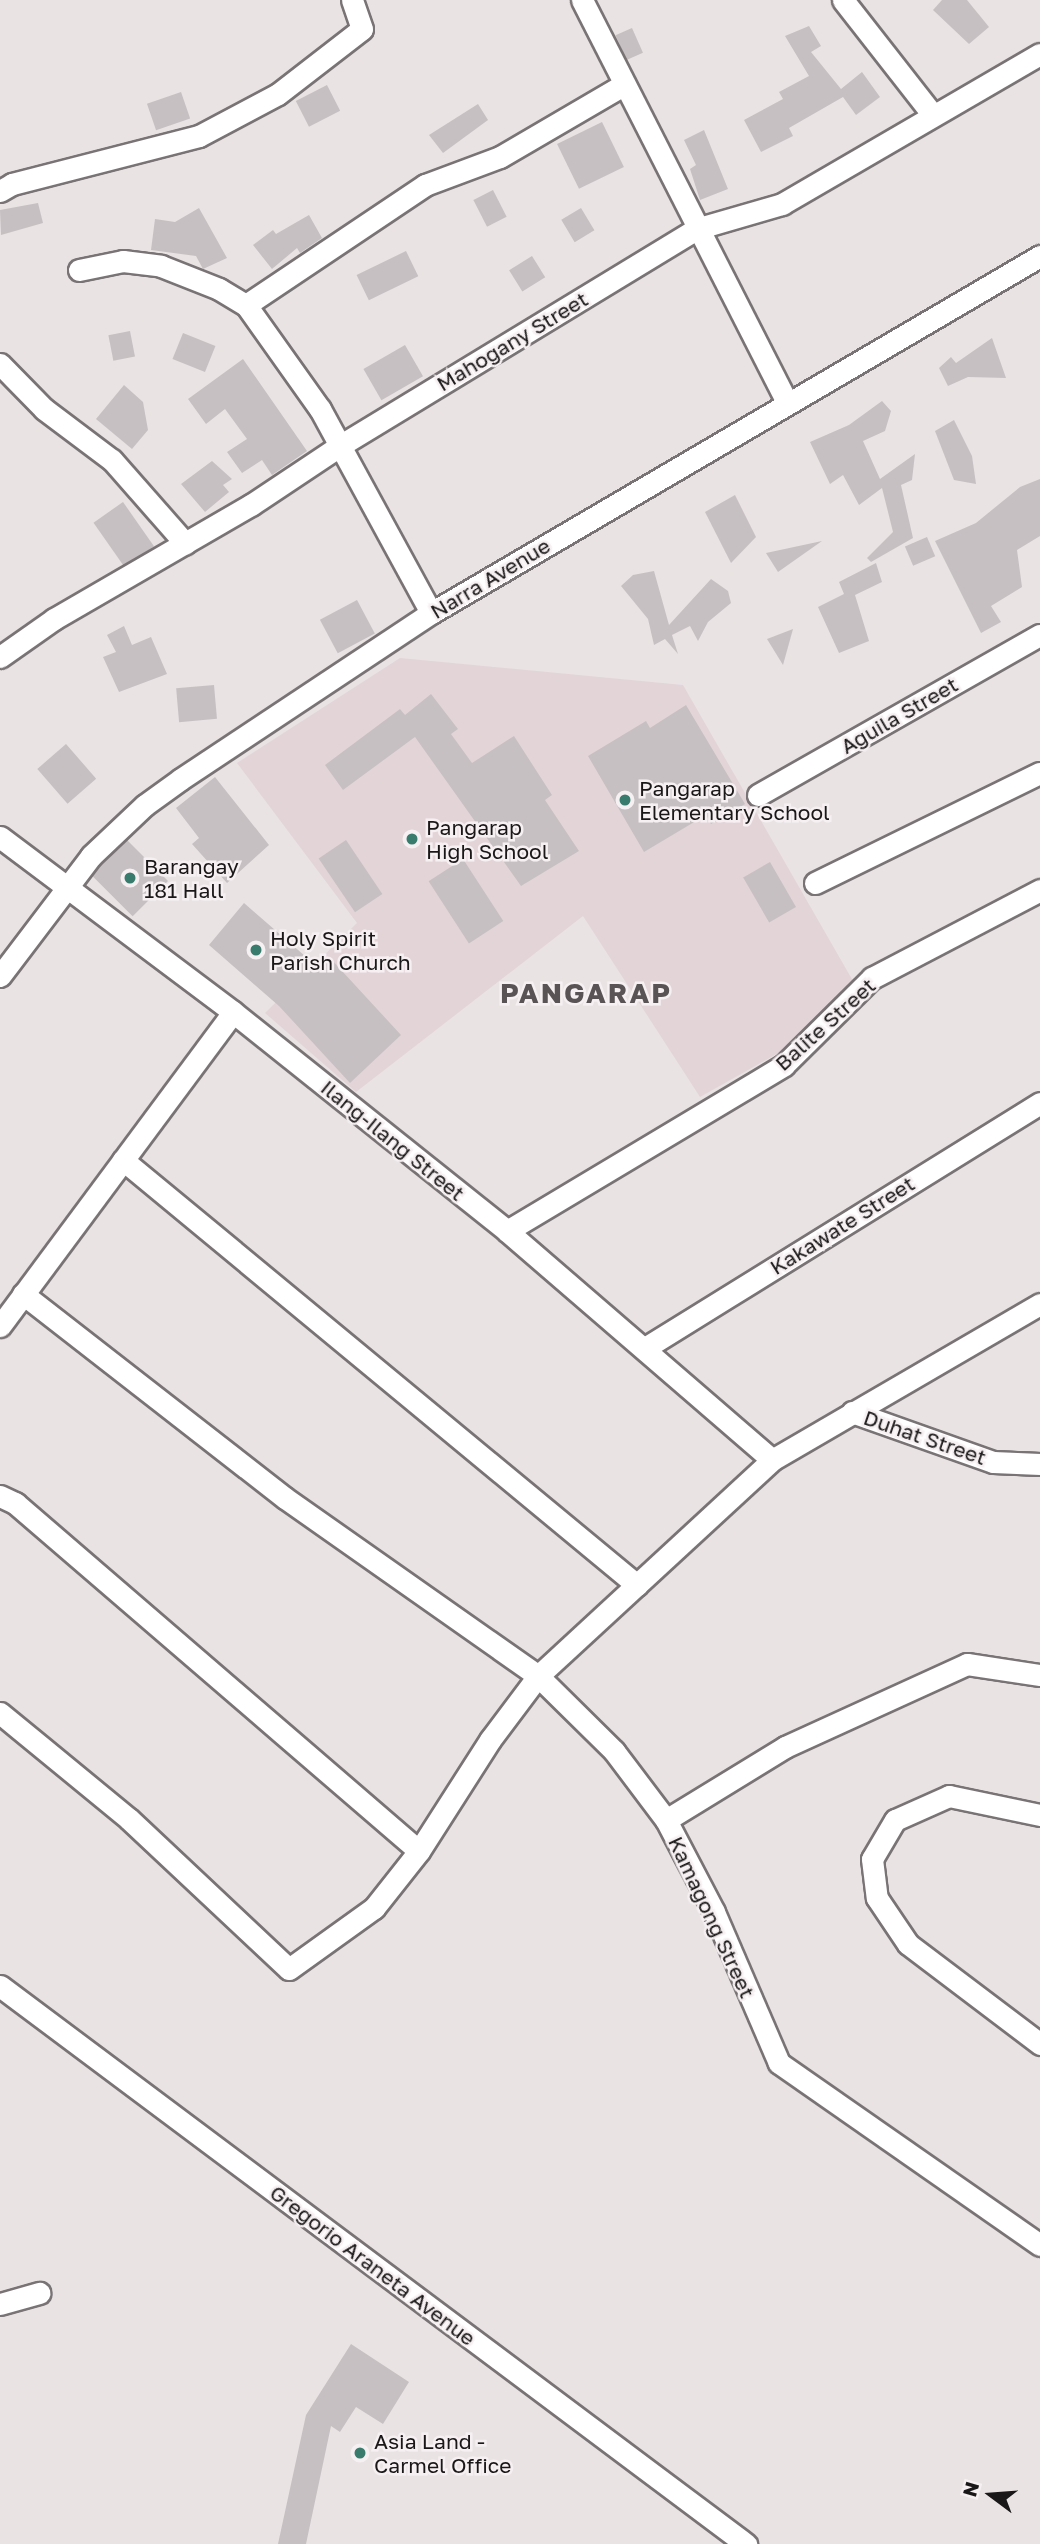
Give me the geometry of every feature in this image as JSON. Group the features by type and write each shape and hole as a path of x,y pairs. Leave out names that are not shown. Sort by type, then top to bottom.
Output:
{"street":[{"path":"0,191 12,184 199,136 278,94 362,29 352,0"},
{"path":"582,0 696,229 787,403"},
{"path":"843,0 933,115"},
{"name":"Mahogany Street","path":"3,647 185,543 696,229 782,204 1040,54"},
{"path":"246,305 425,185 500,157 623,85"},
{"name":"Narra Avenue","path":"0,976 68,884 145,805 431,613 787,403 941,318 1040,256"},
{"path":"79,271 123,261 161,266 219,289 246,305 276,343 341,445 431,613"},
{"path":"0,364 44,409 112,460 185,543"},
{"name":"Aguila Street","path":"758,795 1040,635"},
{"path":"815,883 1040,773"},
{"name":"Ilang-Ilang Street","path":"0,836 68,884 233,1012 508,1231 772,1460"},
{"name":"Balite Street","path":"508,1231 784,1065 872,978 1040,890"},
{"path":"0,1326 233,1012"},
{"name":"Kakawate Street","path":"645,1348 1040,1103"},
{"path":"122,1160 637,1585"},
{"path":"23,1294 285,1498 538,1676 614,1751 666,1820"},
{"path":"0,1713 129,1819 289,1969 374,1908 419,1851 490,1740 538,1676 772,1460 1040,1304"},
{"name":"Duhat Street","path":"852,1412 993,1462 1040,1464"},
{"path":"0,1496 15,1503 419,1851"},
{"name":"Kamagong Street","path":"1040,1675 967,1664 785,1747 666,1820 713,1912 779,2063 1040,2245"},
{"path":"1040,1815 949,1796 895,1820 872,1859 877,1898 908,1944 1040,2044"},
{"name":"Gregorio Araneta Avenue","path":"0,1986 746,2544"},
{"path":"0,2304 39,2293"}],"shaded area":[{"path":"400,658 683,685 853,981 782,1051 700,1097 583,916 356,1092 265,1013 357,923 237,763"}],"building":[{"path":"942,0 967,0 989,27 969,44 933,10"},
{"path":"809,26 821,46 811,52 841,89 862,72 880,97 856,115 843,97 789,128 793,136 761,152 744,120 783,99 779,92 809,76 785,36"},
{"path":"632,28 643,53 627,60 616,35"},
{"path":"327,85 340,111 309,127 296,101"},
{"path":"181,92 190,118 156,130 147,104"},
{"path":"478,104 488,120 443,153 429,135"},
{"path":"602,122 624,167 579,189 557,144"},
{"path":"704,130 728,189 700,200 690,169 696,165 684,140"},
{"path":"493,190 507,217 487,227 473,200"},
{"path":"38,203 43,223 1,235 0,210"},
{"path":"199,208 227,258 203,269 196,256 151,250 155,219 175,222"},
{"path":"581,208 594,230 575,242 561,220"},
{"path":"309,215 322,238 300,253 297,248 272,269 253,245 273,230 276,234"},
{"path":"406,251 418,276 369,300 357,275"},
{"path":"532,256 545,277 522,292 509,270"},
{"path":"130,331 135,357 113,361 108,335"},
{"path":"183,333 215,346 205,372 173,359"},
{"path":"992,338 1006,378 968,377 948,386 939,368 951,357 956,363"},
{"path":"405,345 423,376 381,400 363,369"},
{"path":"243,359 307,451 272,475 262,460 242,473 227,452 247,439 225,409 206,424 188,399"},
{"path":"124,385 143,402 148,430 132,449 96,419"},
{"path":"882,401 891,411 885,431 863,441 880,479 915,454 912,480 901,485 913,538 871,562 867,558 893,532 882,488 859,505 843,475 830,484 810,442 849,425"},
{"path":"954,420 972,456 976,484 954,480 935,431"},
{"path":"212,461 232,479 223,485 229,492 205,512 181,484"},
{"path":"1040,479 1040,536 1017,550 1022,587 991,606 1001,622 981,633 935,541 976,523 1020,487"},
{"path":"735,495 756,537 731,563 705,512"},
{"path":"123,502 154,546 124,567 94,523"},
{"path":"927,537 935,556 913,566 905,546"},
{"path":"822,541 778,572 766,553"},
{"path":"876,563 882,582 855,595 869,641 839,653 818,607 844,594 839,582"},
{"path":"654,571 669,625 711,579 728,591 731,603 708,622 698,641 690,626 672,635 678,654 665,639 654,645 648,619 621,586 633,575"},
{"path":"357,600 375,634 338,653 320,620"},
{"path":"124,626 132,645 151,637 167,674 119,692 103,657 116,652 107,635"},
{"path":"793,629 783,665 767,639"},
{"path":"214,685 217,719 179,722 176,688"},
{"path":"431,694 458,729 451,734 472,763 514,736 552,795 545,800 579,851 521,886 415,737 343,790 325,765 400,709 405,715"},
{"path":"686,705 745,804 711,824 706,815 644,852 588,756 646,721 650,728"},
{"path":"66,744 96,779 67,804 37,769"},
{"path":"215,777 269,845 227,883 192,844 199,838 176,808"},
{"name":"Barangay 181 Hall","path":"127,840 168,881 133,916 92,875"},
{"path":"346,840 382,894 355,912 319,858"},
{"path":"463,859 503,921 469,943 429,881"},
{"path":"770,862 796,907 769,923 743,878"},
{"path":"244,903 320,969 331,959 401,1035 350,1083 279,1006 209,945"},
{"path":"351,2344 409,2382 383,2424 356,2407 340,2432 331,2426 306,2544 278,2544 306,2415"}],"place":[{"name":"Pangarap Elementary School","path":"625,800"},
{"name":"Pangarap High School","path":"412,839"},
{"name":"Barangay 181 Hall","path":"130,878"},
{"name":"Holy Spirit Parish Church","path":"256,950"},
{"name":"Asia Land - Carmel Office","path":"360,2453"}],"district":[{"name":"PANGARAP","path":"586,993"}]}
